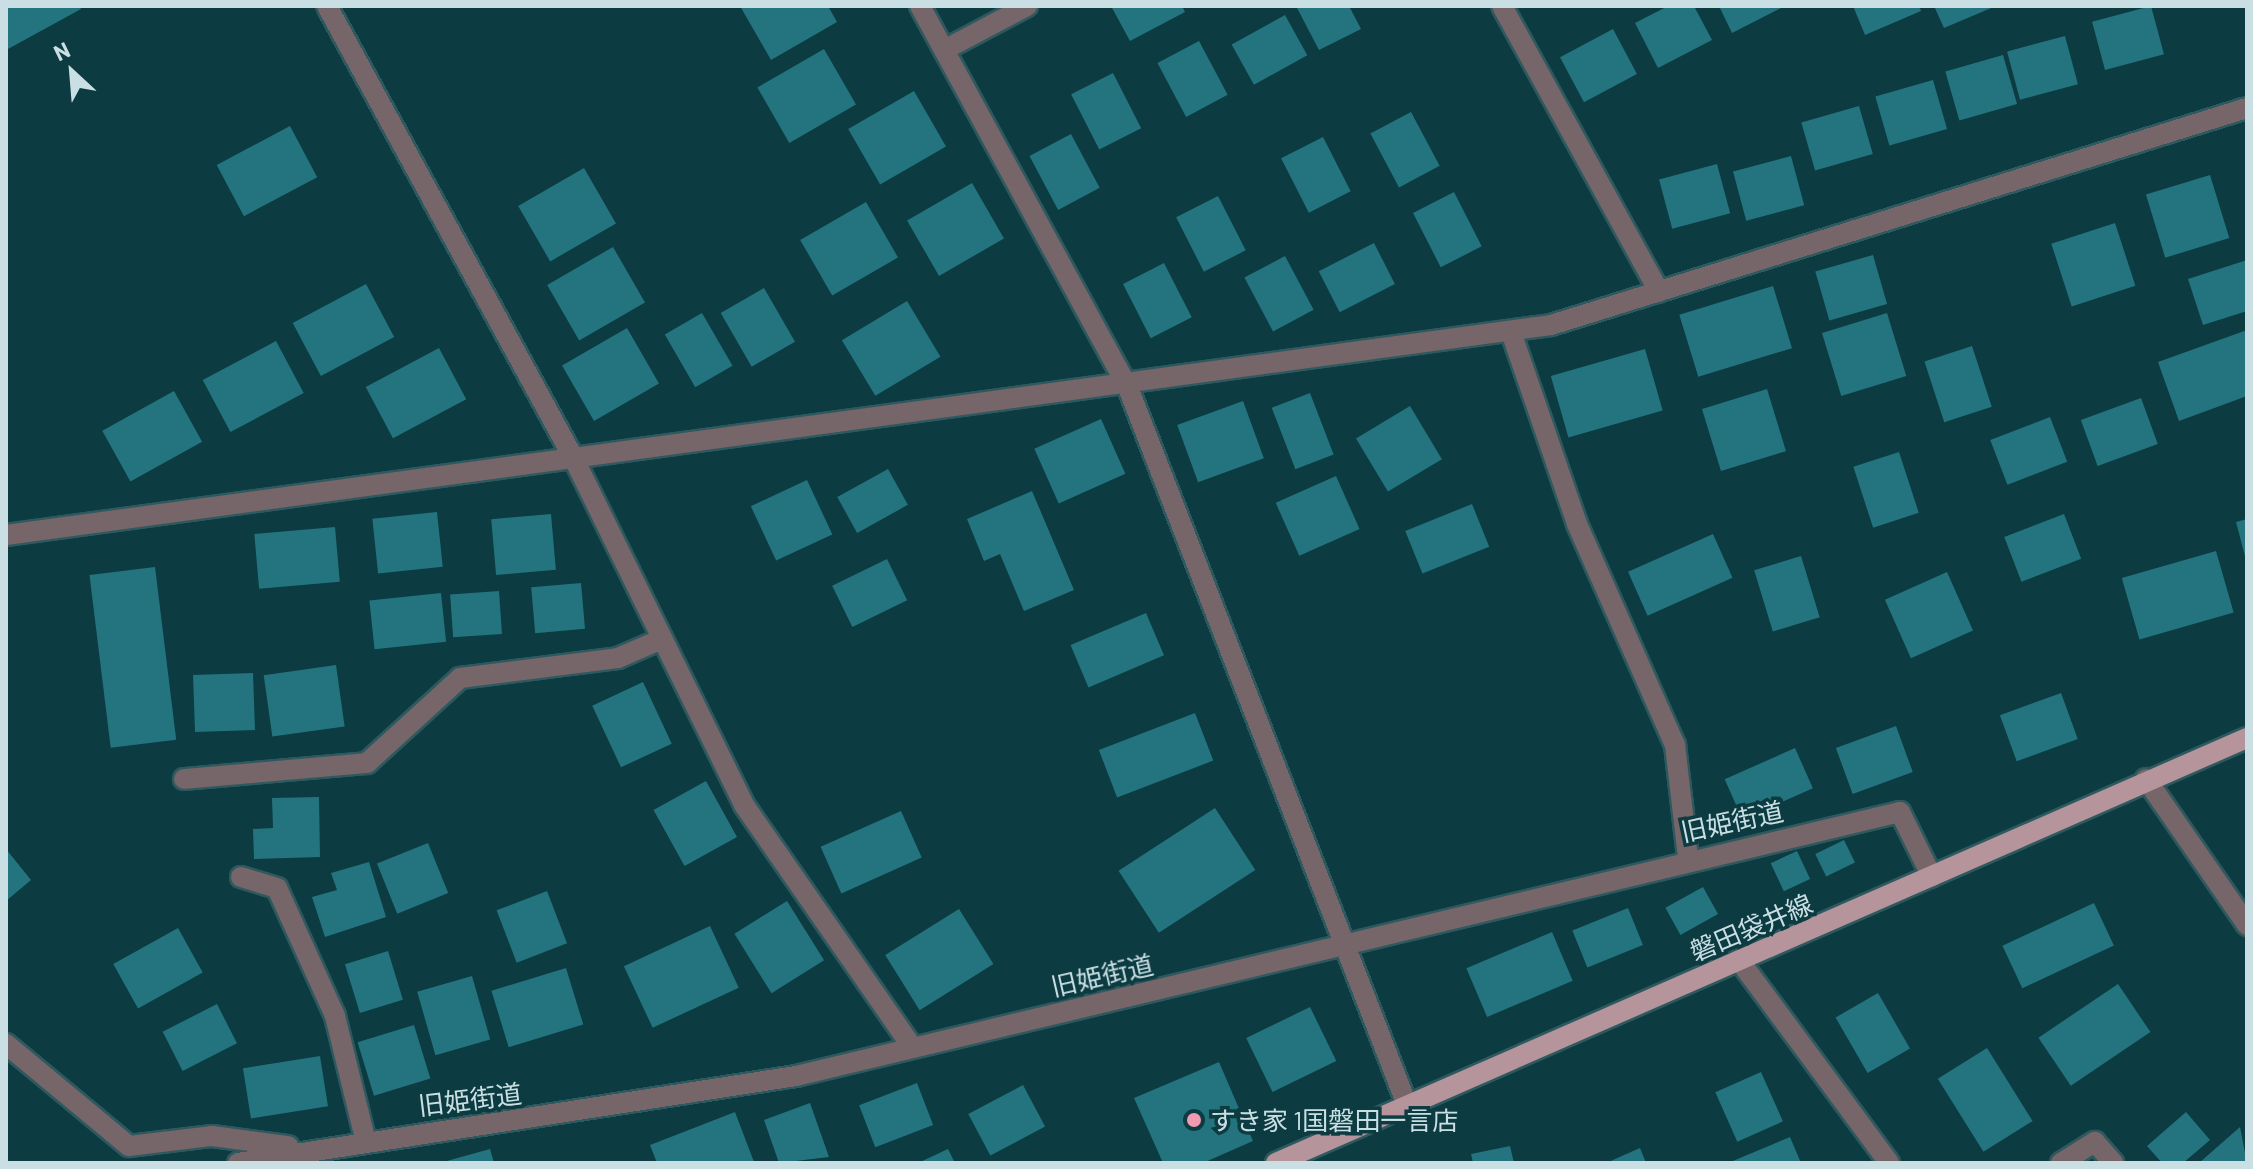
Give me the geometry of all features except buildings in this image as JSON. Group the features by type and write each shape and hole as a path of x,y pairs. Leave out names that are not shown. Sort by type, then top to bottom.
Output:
{"main road":[{"name":"磐田袋井線","path":"1276,1163 1932,877 2146,779 2247,738"}],"street":[{"path":"327,6 573,457 744,805 912,1047"},
{"path":"920,6 1127,385 1342,945 1407,1105"},
{"path":"944,50 1027,6"},
{"path":"1502,6 1659,292"},
{"path":"6,535 1511,332 1659,292 2247,108"},
{"path":"1511,332 1577,524 1675,745 1688,857"},
{"path":"184,779 367,763 460,678 618,658 662,639"},
{"path":"2146,779 2247,925"},
{"name":"旧姫街道","path":"238,1163 365,1138 660,1102 912,1047 1342,945 1688,857 1900,812 1932,877"},
{"path":"241,877 277,888 335,1016 365,1138"},
{"path":"1739,960 1889,1163"},
{"path":"6,1044 129,1146 212,1136 311,1148"},
{"path":"2061,1163 2095,1142 2113,1163"}],"place":[{"name":"すき家 1国磐田一言店","path":"1194,1120"}]}
